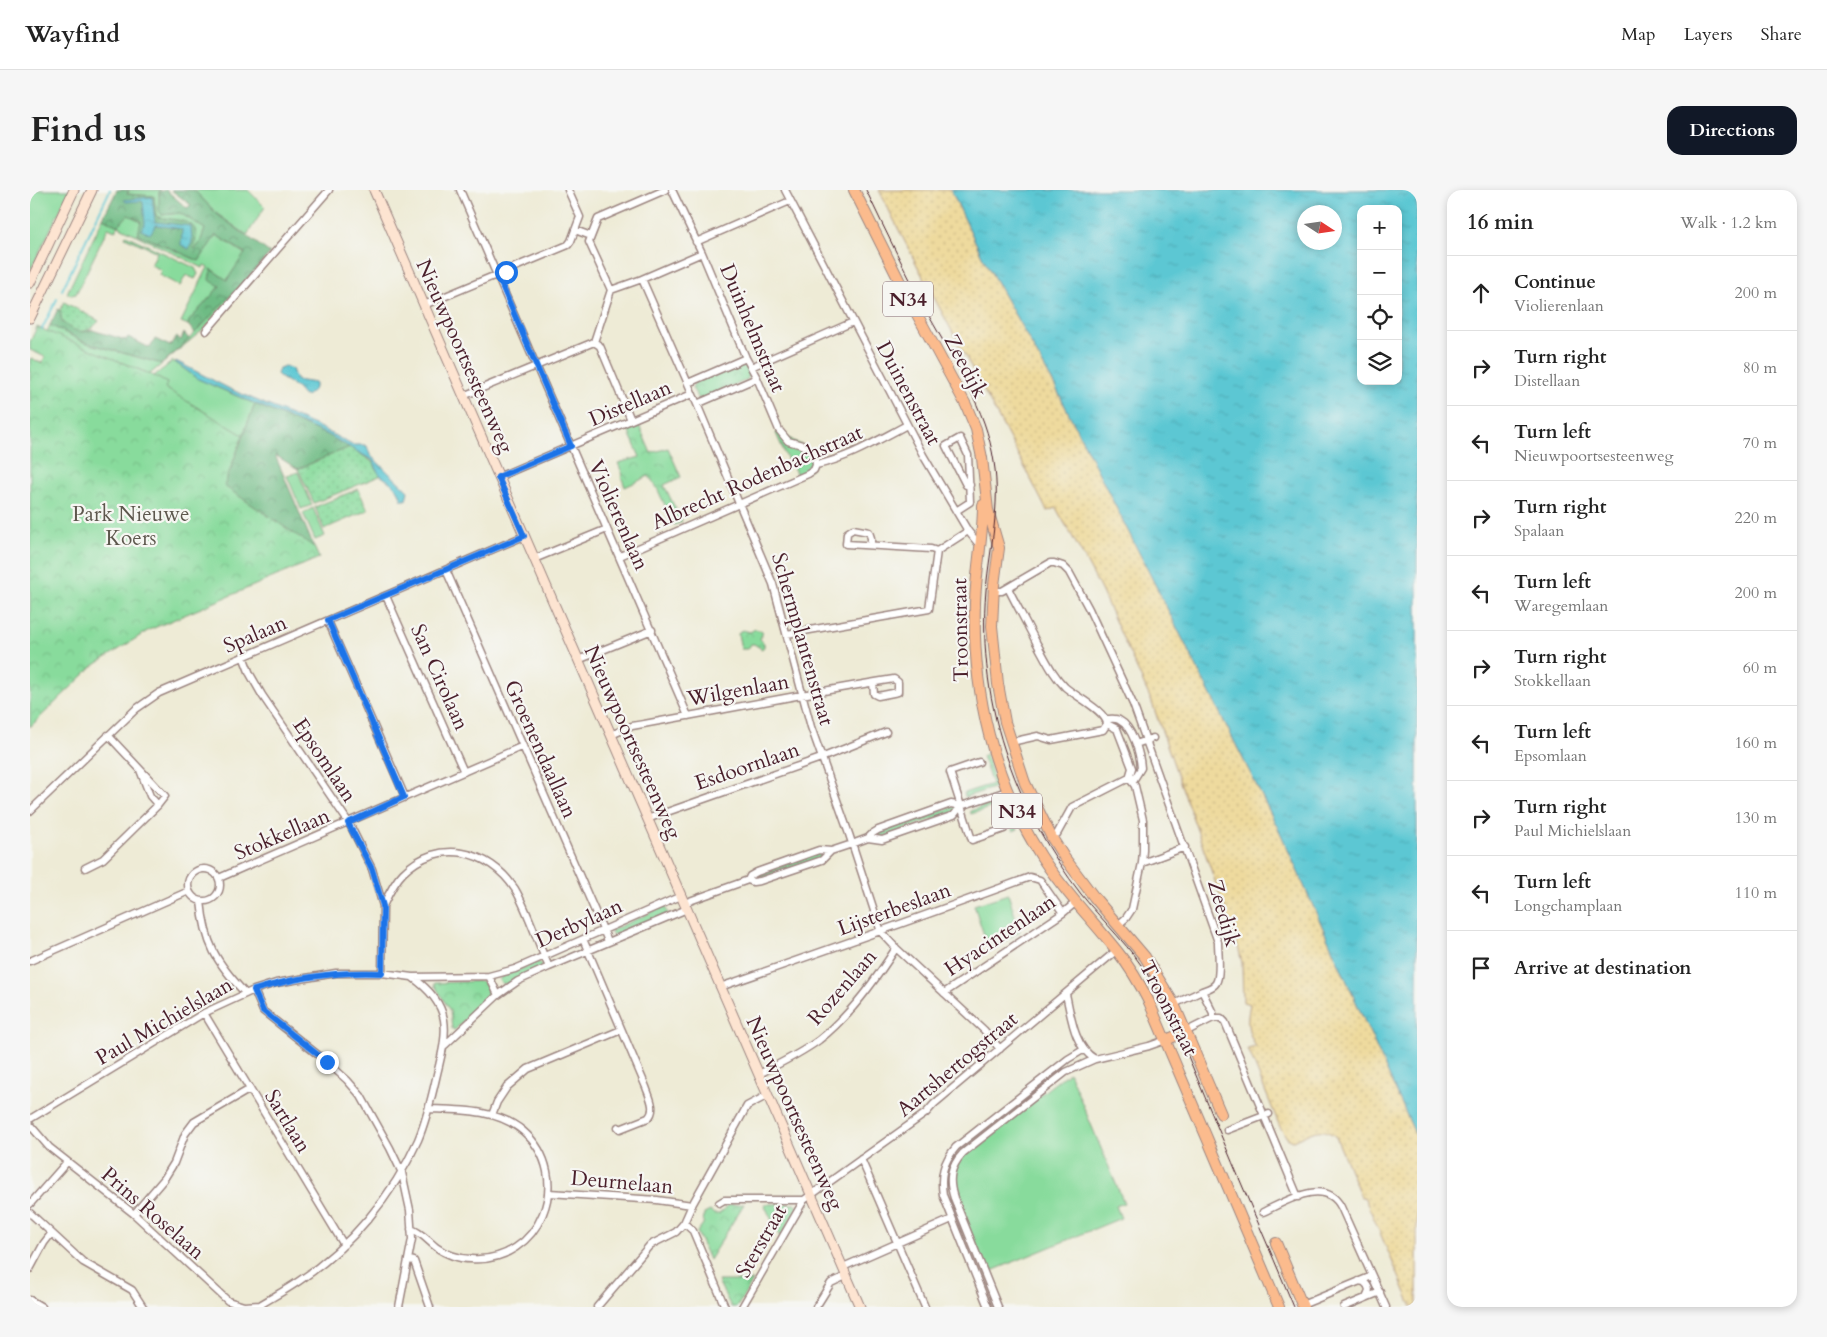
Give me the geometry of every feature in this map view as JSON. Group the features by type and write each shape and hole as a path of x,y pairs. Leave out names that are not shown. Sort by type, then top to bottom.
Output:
{"main road":[{"path":"30,283 74,190"},
{"path":"31,313 92,190"},
{"name":"Nieuwpoortsesteenweg","path":"374,190 759,1074 807,1197 845,1271 860,1307"},
{"name":"Zeedijk","path":"854,190 906,294 973,420 982,458 984,486 983,531"},
{"name":"Zeedijk","path":"984,486 988,510 997,538"},
{"path":"983,531 991,532 997,538"},
{"name":"Troonstraat","path":"983,531 975,600 977,664 987,729 1007,790 1041,856 1075,904 1117,950 1139,983 1166,1040 1279,1307"},
{"name":"Troonstraat","path":"997,538 999,548 992,626 994,654 998,684 1011,742 1025,783 1052,838 1077,877 1150,964 1174,1004 1221,1114"},
{"name":"N34","path":"1007,790 1025,783"},
{"path":"1166,1040 1185,1032"},
{"path":"1276,1243 1301,1306"}],"street":[{"path":"206,331 330,190"},
{"name":"Violierenlaan","path":"460,190 688,716"},
{"path":"424,305 568,245 580,218 568,190"},
{"path":"463,396 594,342 611,290 589,242 598,219 665,190"},
{"name":"Duinhelmstraat","path":"672,190 702,252 778,430 788,440 812,451 816,465"},
{"name":"Duinenstraat","path":"785,190 908,425 956,511 977,542 981,542"},
{"path":"696,242 790,201"},
{"path":"575,230 591,236"},
{"path":"611,290 642,279 702,252"},
{"name":"Schermplantenstraat","path":"642,279 773,584 802,695 821,758 882,932"},
{"path":"751,368 853,322"},
{"path":"594,342 600,346 631,420"},
{"name":"Distellaan","path":"688,383 746,358"},
{"name":"Distellaan","path":"697,404 756,378"},
{"name":"Distellaan","path":"498,477 692,394"},
{"name":"Albrecht Rodenbachstraat","path":"620,556 808,474 814,470 816,465 855,452 908,425"},
{"path":"956,511 970,502 970,485 968,455 960,438 946,446 966,484 970,485"},
{"path":"787,634 929,609 937,551 972,526 983,531"},
{"path":"534,559 607,529"},
{"name":"Spalaan","path":"30,811 136,709 159,693 524,536"},
{"path":"871,545 937,551"},
{"name":"Zeedijk","path":"1008,588 1050,563 1059,564 1069,572 1089,609 1150,739 1218,942 1218,977 1215,984 1202,991"},
{"name":"Groenendaallaan","path":"446,570 608,941"},
{"path":"994,590 1002,591 1008,588 1050,669 1072,693 1102,714 1117,729 1127,752 1132,768 1131,780 1143,820 1142,863 1132,909 1118,925"},
{"name":"San Cirolaan","path":"386,596 464,772"},
{"path":"328,620 404,797"},
{"path":"578,660 652,630"},
{"name":"Epsomlaan","path":"242,656 262,695 348,823 372,869 383,906 382,973"},
{"name":"Wilgenlaan","path":"611,735 632,726 873,682"},
{"path":"1052,838 1057,834 1072,807 1131,780 1141,768 1136,744 1127,727 1118,719 1107,721"},
{"path":"1011,742 1038,736 1051,740 1103,730 1107,721"},
{"name":"Esdoornlaan","path":"647,819 821,758 886,732"},
{"path":"86,868 103,859 165,796 108,735"},
{"path":"1136,744 1150,739"},
{"name":"Stokkellaan","path":"219,878 523,746"},
{"path":"979,762 950,772 972,840 1004,829"},
{"path":"138,767 150,796 158,804"},
{"path":"684,903 748,880 750,876 757,872 819,850 831,851 868,838 882,840 954,814 961,806 1007,790"},
{"path":"868,838 878,830 951,804 961,806"},
{"path":"1142,863 1185,847"},
{"path":"748,880 760,882 822,860 831,851"},
{"path":"383,906 403,873 417,863 444,852 462,852 478,856 494,865 515,890 549,967"},
{"path":"198,870 211,870 219,878 219,890 216,895 207,900 201,900 192,896 189,891 191,875 198,870"},
{"name":"Lijsterbeslaan","path":"720,987 882,932 924,914 1030,877 1040,880 1063,913"},
{"path":"30,962 189,891"},
{"path":"201,900 203,923 208,941 218,961 245,993"},
{"name":"Derbylaan","path":"489,976 515,969 603,931 684,903"},
{"name":"Derbylaan","path":"445,1045 498,995 518,981 608,941 684,903"},
{"name":"Hyacintenlaan","path":"944,993 1075,904"},
{"path":"882,932 896,948 984,1030 1000,1049"},
{"path":"583,939 646,1087 653,1110 652,1115 648,1118 620,1129 618,1127"},
{"name":"Rozenlaan","path":"759,1074 799,1053 820,1039 863,995 881,972 896,948"},
{"name":"Aartshertogstraat","path":"807,1197 926,1113 934,1104 1117,950"},
{"name":"Paul Michielslaan","path":"30,1119 204,1013 245,993 276,983 327,974 359,972 412,977"},
{"path":"412,977 489,976 498,995"},
{"path":"261,1306 299,1281 344,1245 363,1225 402,1173 429,1109 445,1045 446,1023 442,1010 425,986 412,977"},
{"path":"254,990 263,1011 327,1062 361,1096 402,1173 412,1229 409,1260 399,1307"},
{"path":"1174,1004 1202,991 1213,1012 1213,1018"},
{"path":"1066,994 1074,1028 1083,1050 1094,1059"},
{"name":"Sartlaan","path":"204,1013 344,1245"},
{"path":"1185,1032 1213,1018 1221,1018 1225,1022 1298,1197"},
{"path":"492,1115 497,1102 507,1087 528,1069 621,1030"},
{"path":"998,1307 954,1198 950,1183 952,1168 963,1153 1066,1072 1094,1059 1166,1040"},
{"path":"988,1307 943,1195 941,1178 944,1165 952,1152 1068,1059 1083,1050"},
{"path":"134,1214 164,1179 174,1162 185,1134 194,1122 250,1089"},
{"path":"597,1307 650,1245 676,1232 684,1223 747,1106 768,1095"},
{"path":"412,1229 418,1231 437,1248 456,1257 471,1259 490,1258 522,1244 533,1232 544,1214 549,1193 548,1177 537,1146 523,1131 492,1115 462,1110 429,1109"},
{"path":"1228,1130 1264,1116"},
{"name":"Prins Roselaan","path":"30,1126 49,1147 134,1214 228,1300 244,1306 261,1306"},
{"path":"861,1159 925,1307"},
{"path":"30,1204 67,1162"},
{"path":"1263,1212 1310,1192 1328,1193 1338,1201 1386,1307"},
{"name":"Deurnelaan","path":"549,1193 657,1200 692,1205"},
{"path":"719,1204 724,1200 807,1197"},
{"name":"Sterstraat","path":"742,1307 807,1197"},
{"path":"30,1212 51,1234 83,1262 132,1290 144,1307"},
{"path":"816,1307 831,1282 845,1271 897,1243 952,1219"},
{"path":"684,1223 693,1231 725,1307"},
{"path":"30,1269 51,1234"},
{"path":"409,1260 414,1261 430,1307"},
{"path":"1301,1306 1372,1276"},
{"path":"1359,1281 1364,1282 1369,1288 1366,1298"},
{"path":"1344,1307 1380,1292"},
{"path":"30,1300 42,1307"}],"green space":[{"path":"30,190 70,190 30,271"},
{"path":"117,190 129,190 127,194 154,196 156,216 179,220 192,225 196,237 193,247 195,249 200,243 205,229 180,213 162,215 159,211 159,192 166,190 187,208 191,205 171,190 194,190 217,214 270,253 195,333 188,325 189,321 220,286 209,280 211,269 227,280 245,253 216,235 199,261 138,234 141,221 128,215 118,226 103,218"},
{"path":"129,190 161,190 159,192 162,215 180,213 205,229 200,243 195,249 193,247 196,240 156,216 154,196 127,194"},
{"path":"194,190 248,190 265,207 247,235 217,214"},
{"path":"128,214 141,221 139,234 199,261 216,235 245,254 227,280 211,269 220,286 189,321 188,325 181,322 208,267 204,265 203,268 118,226"},
{"path":"103,218 118,226 115,231 108,228 76,294 71,295 67,293"},
{"path":"126,235 195,268 198,274 195,279 186,275 180,286 159,275 161,270 151,265 157,252 125,237"},
{"path":"270,253 205,328 162,364 195,333"},
{"path":"64,302 99,321 85,331 72,329 62,322 60,310"},
{"path":"58,309 60,310 62,322 83,332 92,330 126,340 128,337 150,348 155,339 170,346 176,337 181,340 184,333 189,339 162,364 84,342 50,325"},
{"path":"50,325 84,342 162,364 150,374 47,332"},
{"name":"Park Nieuwe Koers","path":"37,327 154,376 167,383 165,388 243,435 224,486 314,547 319,558 149,630 93,666 30,727 30,360 31,358 42,363 45,357 30,350 30,342"},
{"path":"173,361 198,379 255,404 243,435 164,388 167,383 154,376"},
{"path":"741,362 747,365 750,372 747,380 702,399 698,398 692,388 694,383"},
{"path":"255,404 328,435 350,447 298,469 275,455 314,547 224,486"},
{"path":"638,423 651,453 668,448 681,477 664,485 682,522 674,525 657,488 649,476 625,487 618,463 640,457 627,428"},
{"path":"778,432 808,449 813,458 811,469 798,477 790,461 788,461 776,433"},
{"path":"350,447 374,463 377,471 382,475 314,503 298,469"},
{"path":"298,472 312,505 301,509 287,476"},
{"path":"358,489 368,510 324,529 315,507"},
{"path":"313,508 325,536 315,540 303,513"},
{"path":"755,629 763,632 760,639 764,643 764,647 762,649 751,644 748,649 741,649 738,634 740,631 750,632"},
{"path":"986,754 996,787 965,797 964,793 992,784 982,756"},
{"path":"1001,800 1004,802 1018,829 1013,831 1003,809 1000,810 998,805 971,814 970,811"},
{"path":"956,806 958,807 953,812 882,837 875,836 876,834"},
{"path":"820,852 826,852 823,857 759,879 753,879 754,876"},
{"path":"1008,894 1020,931 992,950 986,941 974,905"},
{"path":"665,906 668,914 626,932 612,935 612,930"},
{"path":"538,962 542,964 541,968 506,984 501,983 499,980 501,977"},
{"path":"481,981 487,987 487,996 455,1030 452,1029 450,1011 434,984"},
{"path":"1069,1072 1124,1203 1116,1206 1121,1218 989,1272 984,1268 954,1193 952,1174 964,1155"},
{"path":"744,1204 709,1260 697,1232 703,1224 704,1214 710,1211 714,1214 719,1214 729,1205"},
{"path":"764,1204 795,1204 798,1206 780,1237"},
{"path":"718,1281 753,1281 737,1307 731,1307"}],"sand":[{"path":"879,190 951,190 982,256 1056,388 1280,832 1417,1138 1417,1307 1412,1307 1371,1212 1364,1197 1361,1197 1336,1137 1325,1131 1320,1131 1310,1133 1293,1141 1287,1138 1280,1127 1248,1049 1256,1047 1248,1026 1250,1004 1243,1002 1242,963 1238,946 1151,700 1084,557 1056,508 1047,511"}],"water":[{"path":"951,190 1417,190 1417,1138 1280,832 1056,388 982,256"},
{"path":"152,197 155,222 191,226 192,242 189,249 181,245 182,229 156,225 150,234 141,230 145,224 143,202 126,202 124,200"},
{"path":"176,361 230,389 321,428 352,445 367,446 370,455 408,491 406,500 402,500 396,488 380,475 372,460 328,435 198,379"},
{"path":"285,366 292,369 296,380 315,383 315,388 307,395 303,395 277,374 279,368"}],"waterway":[{"path":"62,290 110,190"},
{"path":"42,329 57,299"}],"tram line":[{"path":"866,190 921,301 977,404 990,442 996,478 996,510 986,590 986,654 991,698 1008,760 1030,813 1059,863 1081,894 1127,946 1160,996 1184,1046 1294,1307"}],"route":[{"path":"327,1062 263,1011 254,990 308,976 359,972 382,973 383,906 372,869 362,846 348,823 404,797 328,620 524,536 498,477 571,446 497,274 506,272"}]}
